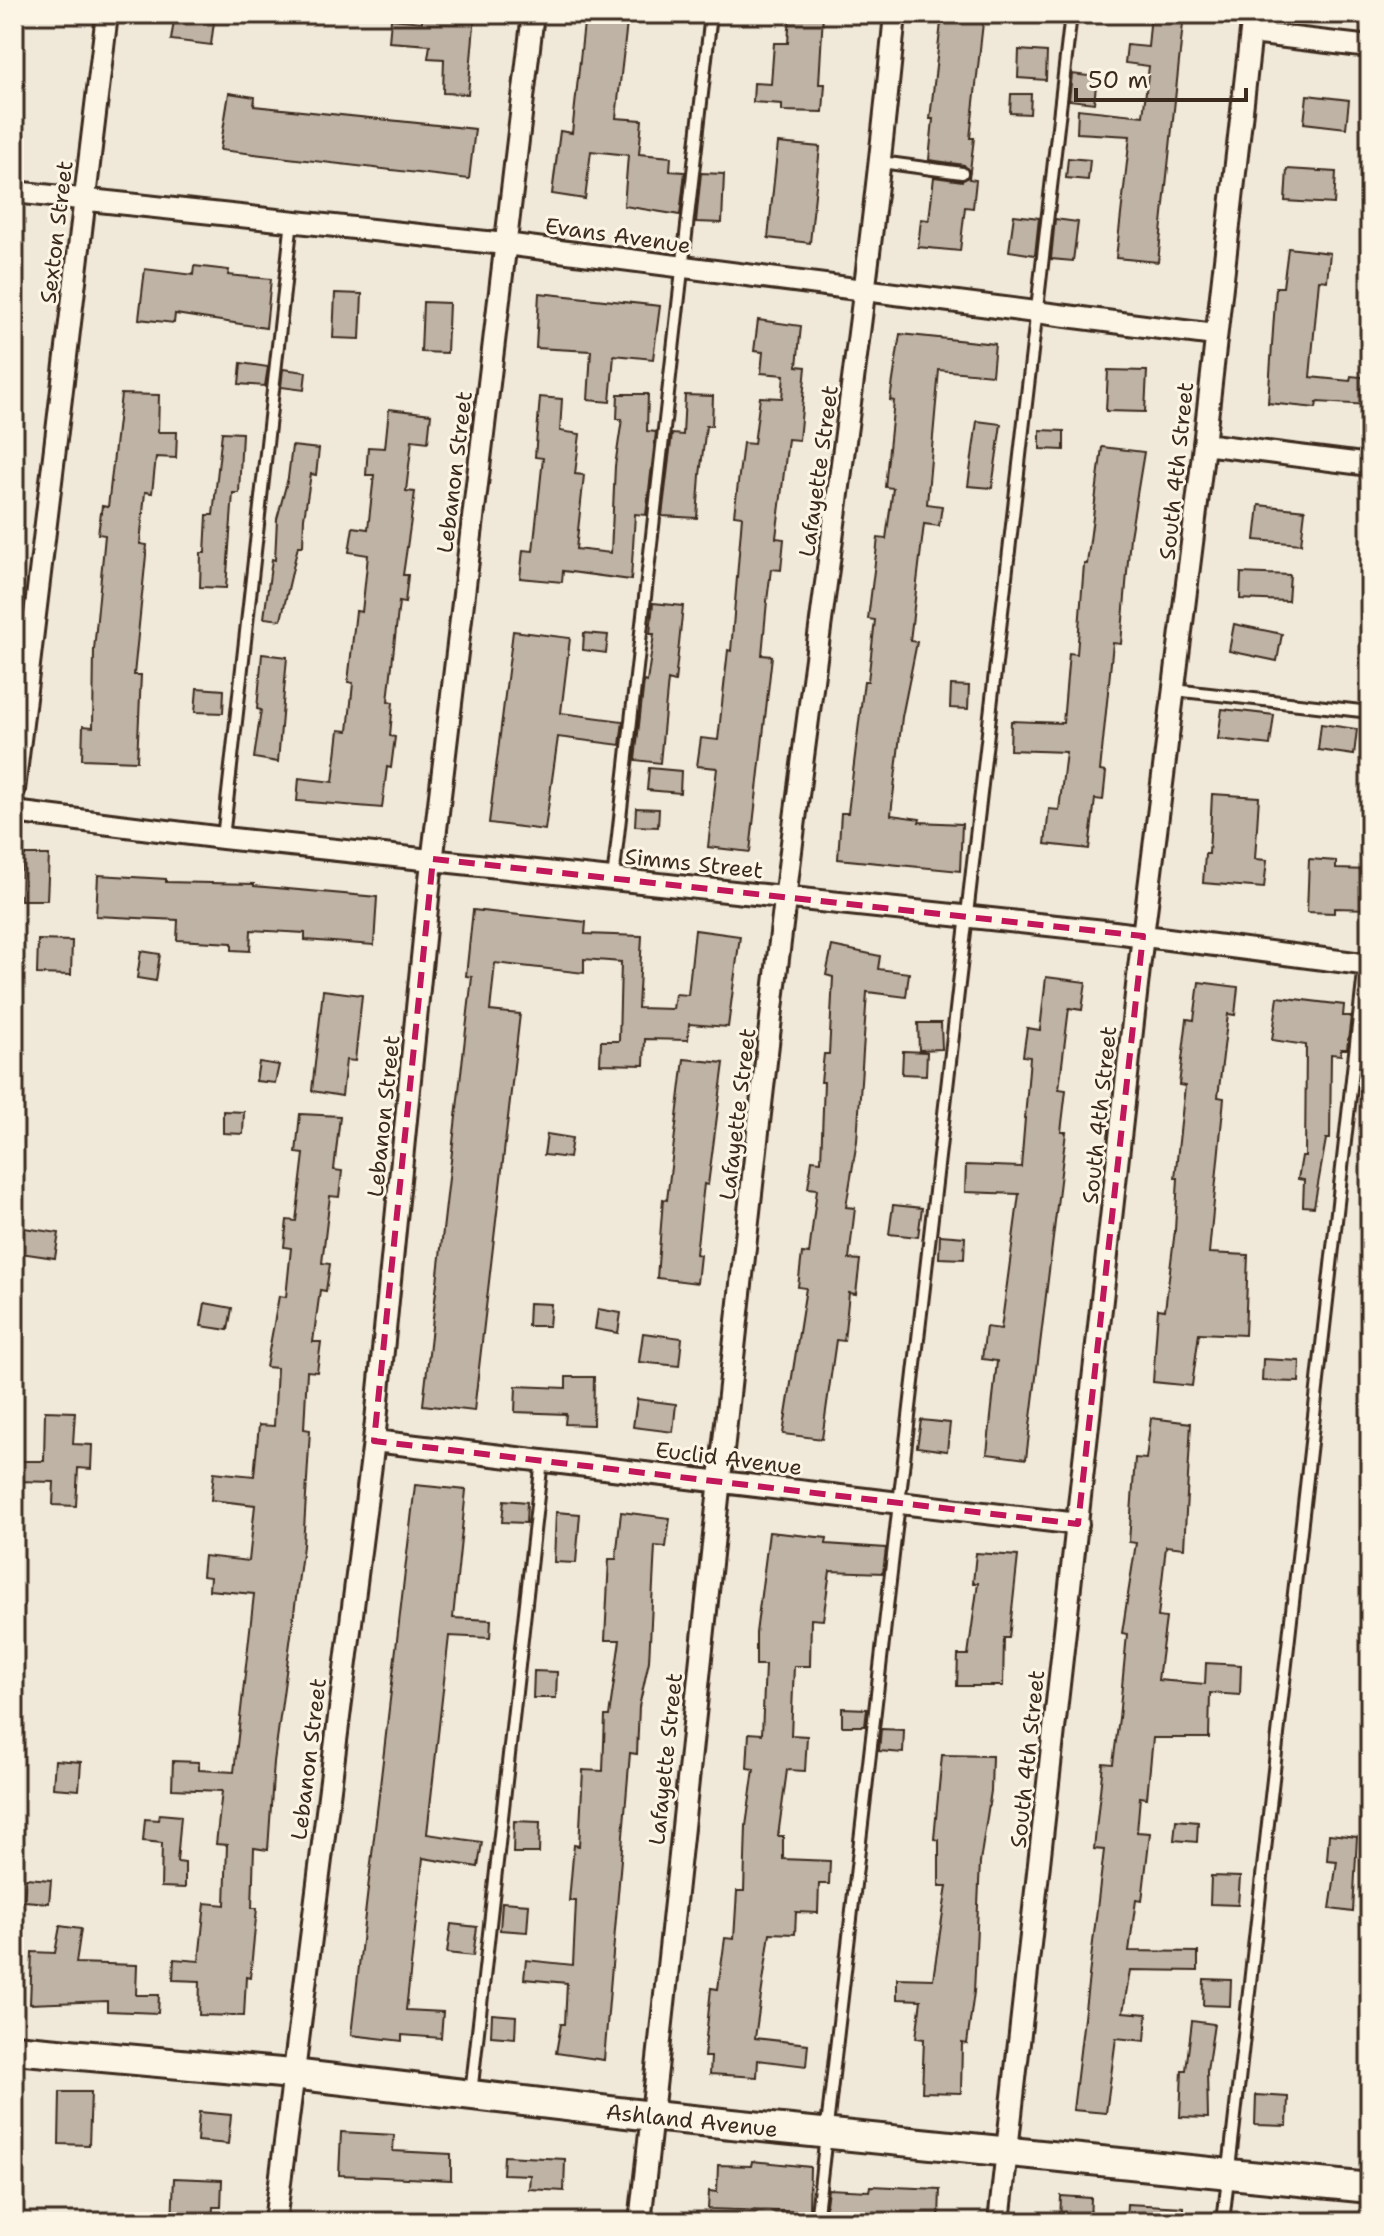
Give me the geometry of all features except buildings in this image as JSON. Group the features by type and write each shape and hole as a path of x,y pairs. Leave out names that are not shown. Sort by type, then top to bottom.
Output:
{"street":[{"name":"Sexton Street","path":"14,790 107,14"},
{"name":"Lebanon Street","path":"275,2222 374,1441 433,859 533,14"},
{"name":"Lafayette Street","path":"640,2222 718,1480 786,896 866,290 895,14"},
{"path":"1252,24 1370,47"},
{"name":"South 4th Street","path":"999,2222 1143,936 1252,24"},
{"name":"Evans Avenue","path":"14,192 292,219 505,244 1215,335"},
{"path":"1204,444 1370,465"},
{"name":"Simms Street","path":"14,812 223,838 1143,936 1368,965"},
{"name":"Euclid Avenue","path":"374,1441 1078,1524"},
{"name":"Ashland Avenue","path":"14,2049 292,2074 828,2135 1370,2188"}],"lane":[{"path":"613,880 711,14"},
{"path":"816,2222 902,1503 1071,14"},
{"path":"881,162 962,173"},
{"path":"223,838 292,219"},
{"path":"1174,690 1370,712"},
{"path":"1223,2222 1368,965"},
{"path":"471,2095 542,1460"}],"highlighted area":[{"path":"433,859 1143,936 1078,1524 374,1441"}]}
